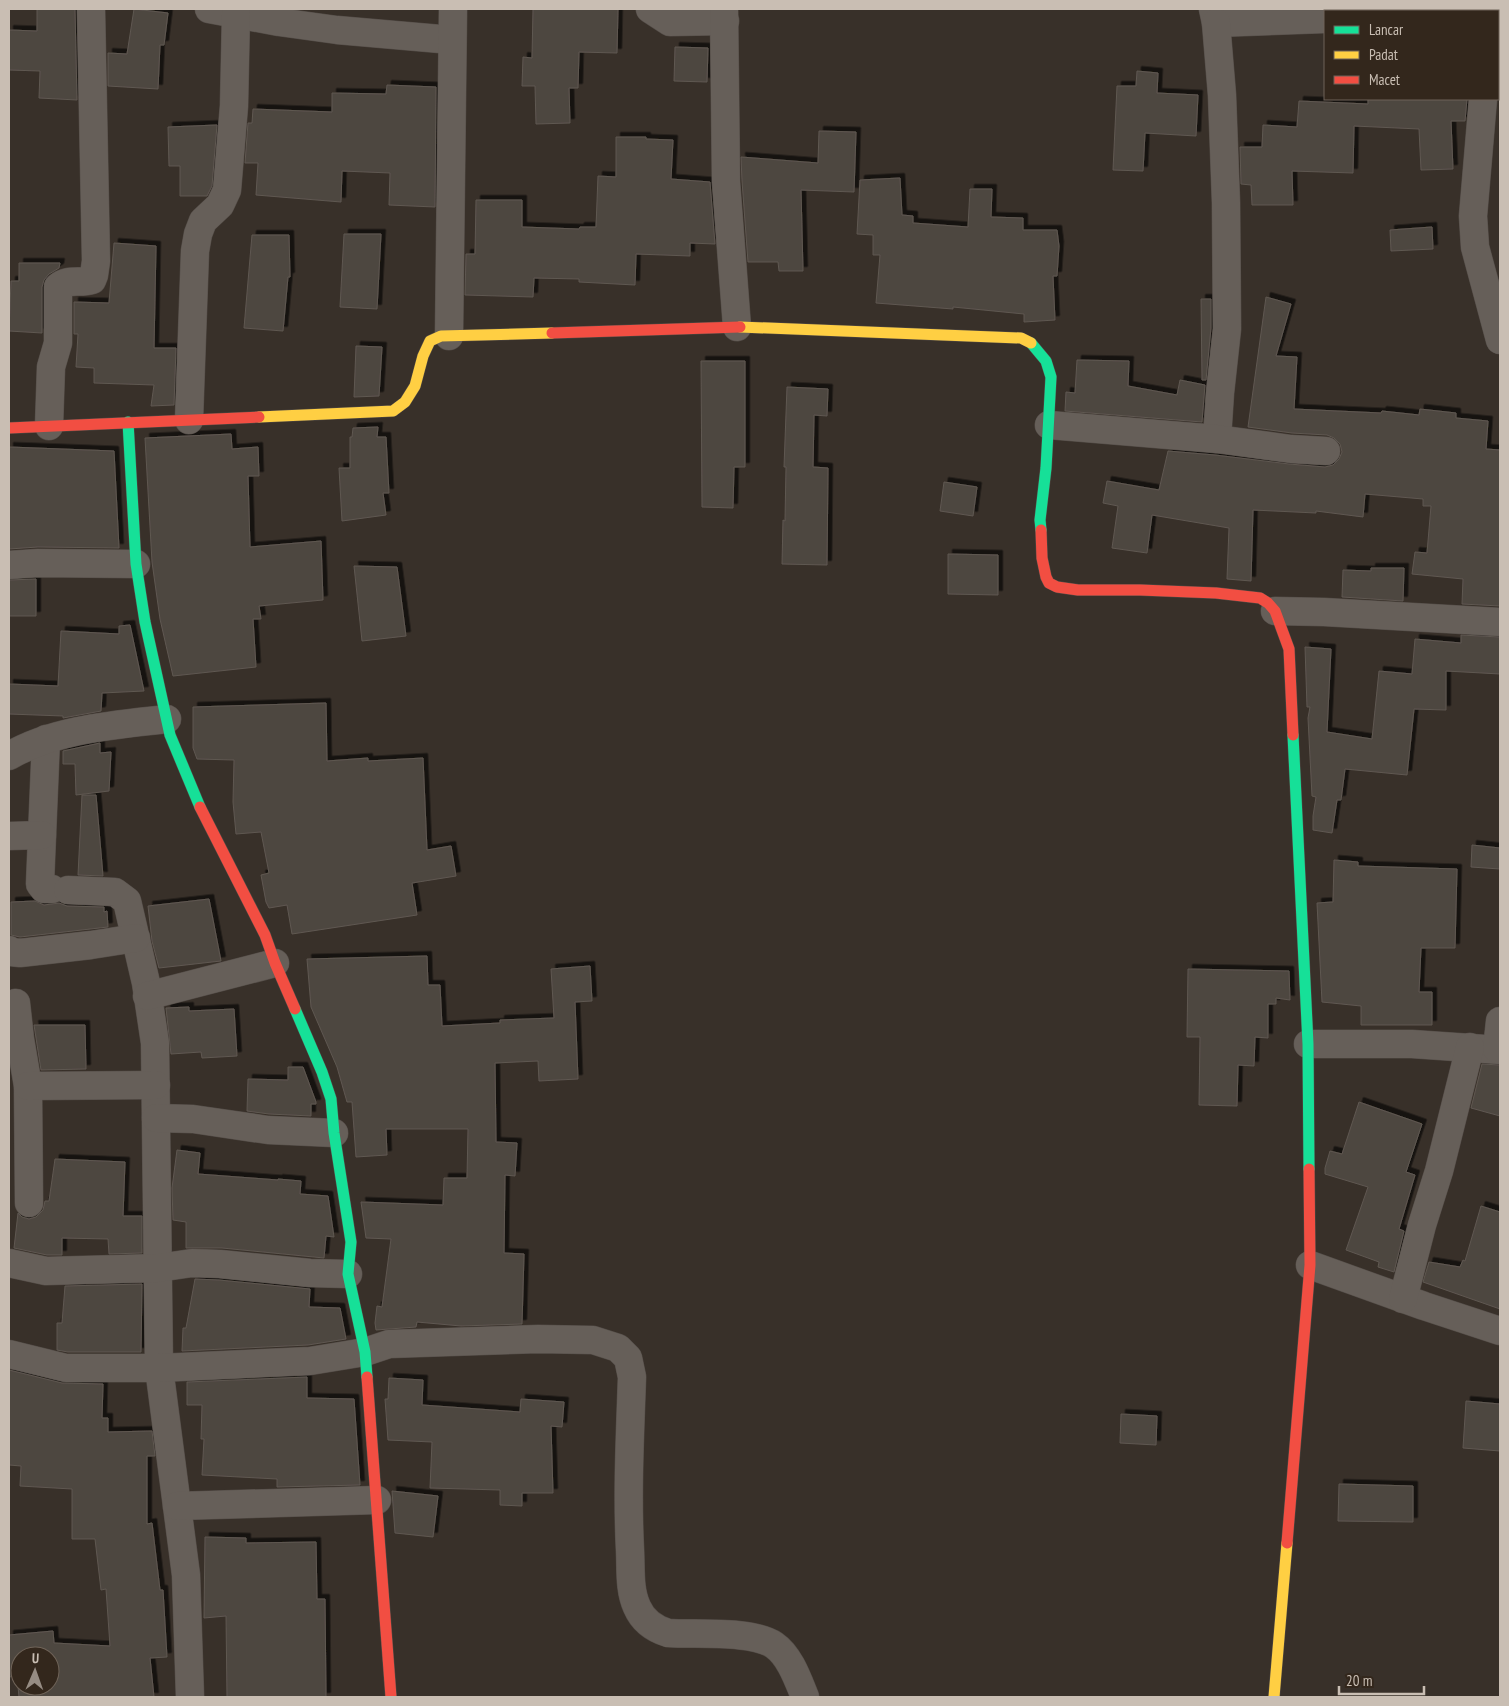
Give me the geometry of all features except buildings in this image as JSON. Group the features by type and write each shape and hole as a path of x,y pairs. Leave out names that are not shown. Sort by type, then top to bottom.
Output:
{"street":[{"path":"49,426 51,367 58,343 58,287 62,283 92,280 96,261 92,155 91,9"},
{"path":"209,9 337,30 452,40"},
{"path":"449,336 453,9"},
{"path":"650,9 670,22 725,15 726,182 737,327"},
{"path":"189,420 195,251 203,221 220,205 227,190 234,106 236,14"},
{"path":"1217,439 1227,329 1223,114 1215,16 1324,19"},
{"path":"1483,100 1473,216 1476,247 1500,340"},
{"path":"9,428 393,411 405,402 414,386 423,356 430,341 441,336 737,327 1021,338 1036,346 1046,361 1051,377 1049,425 1040,520 1042,558 1049,583 1056,587 1078,590 1140,590 1244,595 1260,598 1268,603 1275,612 1289,649 1308,1044 1310,1265 1274,1697"},
{"path":"128,422 136,564 145,622 170,735 200,807 265,935 275,964 322,1072 331,1099 334,1133 351,1242 348,1274 365,1352 369,1388 391,1697"},
{"path":"1049,425 1217,439 1291,449 1326,451"},
{"path":"9,564 136,564"},
{"path":"1275,612 1324,612 1500,622"},
{"path":"9,756 26,746 46,739 118,725 166,719"},
{"path":"46,739 40,884 44,889 114,892 127,901 148,996 155,1043 159,1368 186,1575 190,1697"},
{"path":"9,836 42,835"},
{"path":"9,950 20,953 136,938"},
{"path":"148,996 275,964"},
{"path":"16,1003 28,1086 29,1203"},
{"path":"1308,1044 1412,1044 1499,1050 1500,1021"},
{"path":"1403,1298 1422,1225 1440,1170 1470,1047"},
{"path":"28,1086 156,1085"},
{"path":"156,1118 193,1118 268,1130 334,1133"},
{"path":"9,1263 46,1271 158,1268 192,1263 310,1273 348,1274"},
{"path":"1310,1265 1500,1331"},
{"path":"9,1354 66,1368 159,1368 310,1361 365,1352 390,1344 538,1339 593,1340 618,1348 628,1358 632,1377 628,1514 631,1588 637,1608 656,1629 668,1633 758,1638 774,1645 785,1656 805,1697"},
{"path":"177,1506 378,1500"}],"traffic: fast":[{"path":"1031,343 1046,361 1051,377 1046,468 1040,520 1041,530"},
{"path":"128,422 136,564 145,622 170,735 200,807"},
{"path":"1293,735 1308,1044 1309,1169"},
{"path":"295,1009 322,1072 331,1099 334,1133 351,1242 348,1274 365,1352 367,1377"}],"traffic: slow":[{"path":"740,327 1021,338 1031,343"},
{"path":"259,417 393,411 405,402 415,386 423,356 430,341 441,336 552,333"},
{"path":"1274,1697 1287,1543"}],"traffic: jam":[{"path":"552,333 740,327"},
{"path":"9,428 259,417"},
{"path":"1041,530 1042,558 1046,577 1049,583 1057,587 1078,590 1216,593 1260,598 1268,603 1275,611 1289,649 1293,735"},
{"path":"200,807 265,935 295,1009"},
{"path":"1287,1543 1310,1265 1309,1169"},
{"path":"367,1377 391,1697"}]}
